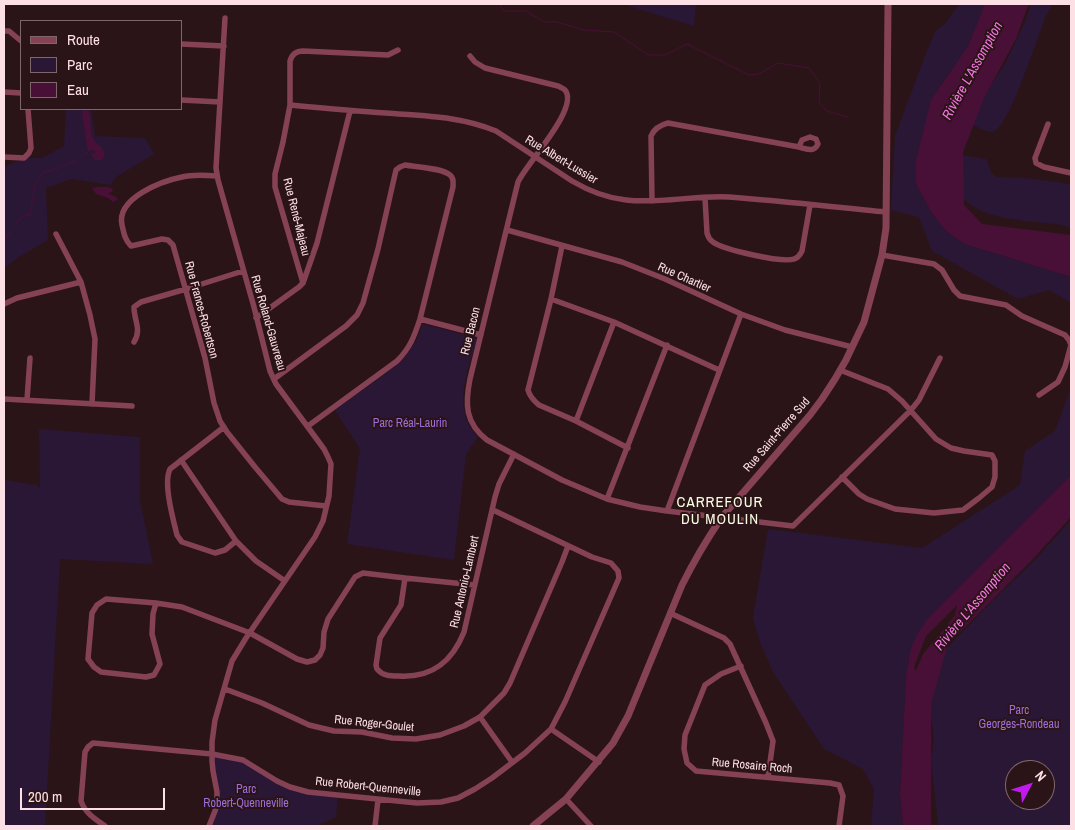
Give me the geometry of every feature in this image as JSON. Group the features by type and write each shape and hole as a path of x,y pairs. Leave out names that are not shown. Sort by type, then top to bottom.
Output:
{"street":[{"name":"Rue Saint-Pierre Sud","path":"533,826 566,800 613,743 628,716 670,612 692,564 722,517 822,399 840,370 864,322 882,255 886,228 888,4"},
{"name":"Rue Roland-Gauvreau","path":"209,826 217,804 212,754 215,720 232,661 315,537 323,521 329,496 331,464 324,449 276,384 270,371 217,176 225,18"},
{"path":"4,31 9,31 20,40"},
{"path":"182,44 224,46"},
{"name":"Rue René-Majeau","path":"303,283 274,178 290,105 291,57 298,51 303,50 388,56 398,50"},
{"name":"Rue Bacon","path":"470,56 475,62 485,68 558,86 564,89 567,95 564,111 555,128 518,182 467,391 467,407 473,426 480,435 562,480 608,499 667,511 793,526 842,477"},
{"path":"4,92 20,93"},
{"path":"182,100 220,102"},
{"name":"Rue Albert-Lussier","path":"290,105 467,121 496,132 572,182 598,194 624,200 652,201 728,197 886,212"},
{"path":"4,157 24,158 29,154 31,148 28,110"},
{"path":"256,318 299,288 303,283 318,244 350,111"},
{"path":"652,201 651,136 662,124 668,123 799,146"},
{"path":"1048,124 1036,163 1044,167 1071,173"},
{"path":"274,379 346,326 357,315 363,303 378,250 396,170 400,166 405,165 438,170 450,174 453,181 420,320 413,341 397,361 308,426"},
{"name":"Rue France-Robertson","path":"217,176 184,176 152,186 132,201 122,212 121,222 126,242 131,246 162,239 168,240 173,245 205,358 214,404 220,421 254,467 282,499 289,502 326,506"},
{"path":"705,198 707,233 715,244 729,250 785,260 798,257 802,251 810,205"},
{"name":"Rue Chartier","path":"507,230 622,262 742,314 785,330 852,347"},
{"path":"56,234 80,282 90,315 95,339 92,404"},
{"path":"562,246 528,390 529,394 539,405 628,448"},
{"path":"882,255 934,264 942,270 954,290 960,296 1006,305 1022,316 1065,335 1071,345 1065,366 1058,382 1039,395"},
{"path":"134,342 138,336 138,330 134,307 141,302 243,271"},
{"path":"4,304 17,298 80,282"},
{"path":"551,299 614,322 719,370"},
{"path":"667,511 719,370 742,314"},
{"path":"420,320 480,335"},
{"path":"576,422 614,322"},
{"path":"608,499 667,345"},
{"path":"28,400 30,358"},
{"path":"840,370 888,389 911,410 936,439 951,448 992,455 995,461 995,477 992,487 963,510 934,513 895,509 877,504 858,494 842,477 911,410 919,400 940,358"},
{"path":"4,399 132,406"},
{"path":"224,427 170,469 168,476 171,511 177,535 186,543 215,553 221,552 236,541"},
{"name":"Rue Antonio-Lambert","path":"405,578 401,606 380,638 376,665 377,670 383,675 410,677 422,675 434,670 445,662 460,643 499,484 514,454"},
{"path":"181,460 236,541 256,561 285,581"},
{"path":"493,510 568,546"},
{"name":"Rue Robert-Quenneville","path":"105,826 87,813 81,801 85,752 93,743 212,754 243,760 277,782 308,792 417,804 458,798 475,789 512,762 551,729 565,702 618,578 618,571 611,563 568,546"},
{"name":"Rue Roger-Goulet","path":"225,689 262,703 309,725 334,731 362,732 392,738 416,739 440,735 464,726 480,716 504,693 514,674 568,546"},
{"path":"156,603 153,614 152,634 160,664 154,675 146,677 101,672 94,667 88,659 92,613 97,605 106,600 156,603 182,607 250,633 302,662 311,661 320,655 328,618 354,577 363,573 475,585"},
{"path":"670,612 724,638 730,644 766,722 772,741 768,777"},
{"name":"Rue Rosaire Roch","path":"741,666 721,674 704,685 685,735 686,763 696,771 839,785 843,796 839,826"},
{"path":"480,716 512,762"},
{"path":"551,729 599,762"},
{"path":"375,826 378,800"},
{"path":"566,800 591,826"}],"green space":[{"path":"622,4 696,4 694,26"},
{"path":"959,4 985,4 968,46 931,100 916,184 933,215 947,232 965,244 1071,277 1071,303 1049,290 1018,299 932,251 919,217 891,210 895,136 936,30 945,24"},
{"path":"1031,4 1053,4 1045,19 1008,113 1001,125 993,132 972,125 985,94 1005,64 1025,22"},
{"path":"66,110 91,110 95,136 145,138 154,154 116,177 111,185 71,179 46,188 48,240 4,268 4,179 6,166 24,158 42,158 64,146"},
{"path":"961,155 986,159 992,174 998,177 1026,178 1071,184 1071,229 1059,224 997,216 986,213 966,202 957,193"},
{"name":"Parc Réal-Laurin","path":"422,324 477,338 465,382 463,404 469,425 478,437 466,454 454,560 347,544 360,449 335,410 405,357 417,339"},
{"path":"1071,388 1071,475 928,618 906,676 900,794 903,826 871,826 874,789 863,769 824,749 773,672 760,642 753,618 768,529 922,548 1020,485 1025,451 1055,431"},
{"path":"39,429 140,437 140,501 153,564 60,559 45,826 4,826 4,480 36,485 40,488"},
{"name":"Parc Georges-Rondeau","path":"1071,520 1071,826 938,826 931,759 934,740 930,708 937,669 947,648 1034,561"},
{"name":"Parc Robert-Quenneville","path":"212,754 243,760 290,787 338,795 336,817 316,826 209,826 217,804"}],"water":[{"name":"Rivière L'Assomption","path":"985,4 1030,4 1016,39 984,98 963,152 964,205 982,224 1071,235 1071,277 965,244 947,232 933,215 916,184 916,161 931,100 968,46"},
{"path":"88,110 90,115 91,134 105,155 102,160 95,160 91,154 96,152 92,149 88,152 82,112"},
{"path":"92,188 113,189 112,192 108,193 118,199 113,202 96,194"},
{"name":"Rivière L'Assomption","path":"1071,475 1071,517 1032,560 948,644 931,704 931,826 903,826 900,794 906,676 911,648 928,618","holes":["957,605 955,615 923,654 916,671 914,667 926,636"]}],"waterway":[{"path":"499,4 504,11 526,11 544,22 557,22 584,30 614,32 649,55 665,55 687,44 749,75 759,74 778,63 809,68 820,83 819,102 827,111 848,117"},
{"path":"82,156 88,152"},
{"path":"15,225 21,217 30,215 35,185 42,173 76,160"},
{"path":"4,240 11,231"}],"district":[{"name":"CARREFOUR DU MOULIN","path":"720,512"}]}
